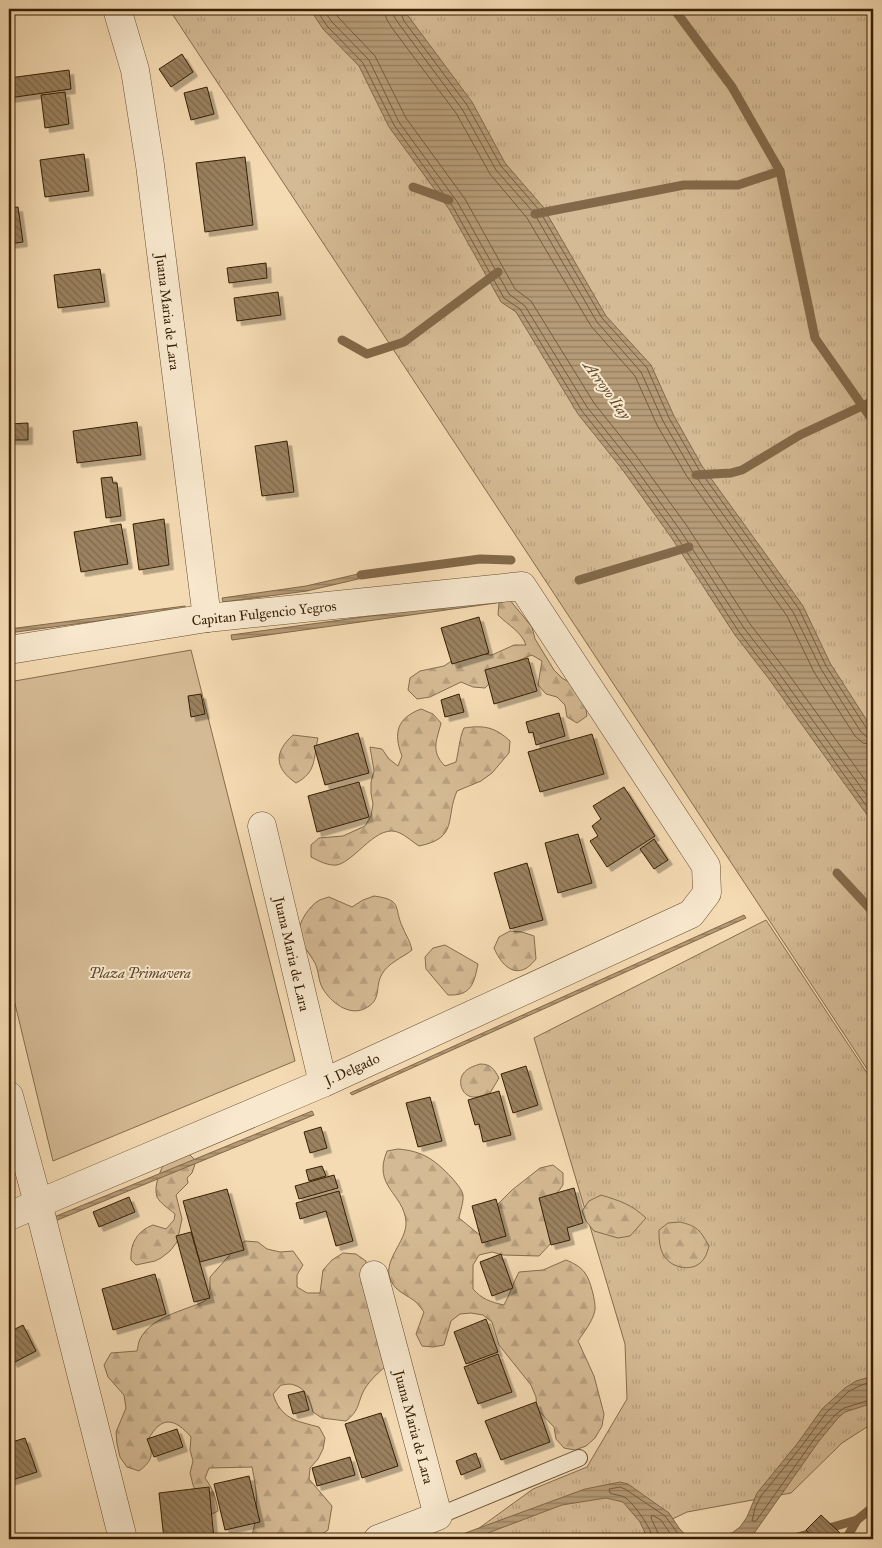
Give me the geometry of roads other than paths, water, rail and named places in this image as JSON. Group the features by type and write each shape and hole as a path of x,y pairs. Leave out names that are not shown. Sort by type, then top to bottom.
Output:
{"street":[{"name":"Juana Maria de Lara","path":"117,9 135,70 150,165 207,618"},
{"name":"Capitan Fulgencio Yegros","path":"9,650 207,618 522,586 706,866 707,893 691,914"},
{"name":"Juana Maria de Lara","path":"262,826 323,1083"},
{"name":"J. Delgado","path":"9,1216 323,1083 691,914"},
{"path":"9,1096 123,1539"},
{"name":"Juana Maria de Lara","path":"374,1275 438,1516"},
{"path":"378,1539 438,1516"}],"lane":[{"path":"438,1516 579,1458"}],"water":[{"path":"310,9 403,9 472,102 505,163 543,207 606,316 651,365 674,416 702,466 803,606 830,663 873,730 873,823 735,635 671,537 622,469 578,414 516,312 501,302 449,209 389,127 359,66 323,29"},
{"path":"371,571 371,576 307,591 223,602 222,598 306,586"},
{"path":"502,598 503,602 232,640 231,635"},
{"path":"185,606 186,609 9,633 9,629"},
{"path":"744,915 746,918 352,1095 350,1093"},
{"path":"312,1111 314,1115 55,1221 54,1217"},
{"path":"873,1376 873,1403 845,1412 838,1418 819,1441 750,1539 707,1539 732,1533 740,1527 747,1517 757,1493 797,1444 822,1409 845,1388 856,1381"},
{"path":"620,1482 628,1484 669,1513 689,1539 648,1539 640,1522 623,1502 606,1498 562,1505 472,1539 449,1539 585,1489"}],"waterway":[{"name":"Arroyo Itay","path":"674,9 732,87 780,171 815,338 873,421"},
{"path":"535,214 684,185 738,185 780,171"},
{"path":"413,187 449,200"},
{"path":"342,340 367,354 404,342 498,272"},
{"path":"696,475 731,473 742,470 800,435 873,401"},
{"path":"579,580 689,547"},
{"path":"361,575 480,559 511,560"},
{"path":"837,873 873,912"},
{"name":"Arroyo Itay","path":"846,1539 857,1520 873,1507"},
{"path":"791,1539 857,1520"}],"park label":[{"name":"Plaza Primavera","path":"140,973"}]}
